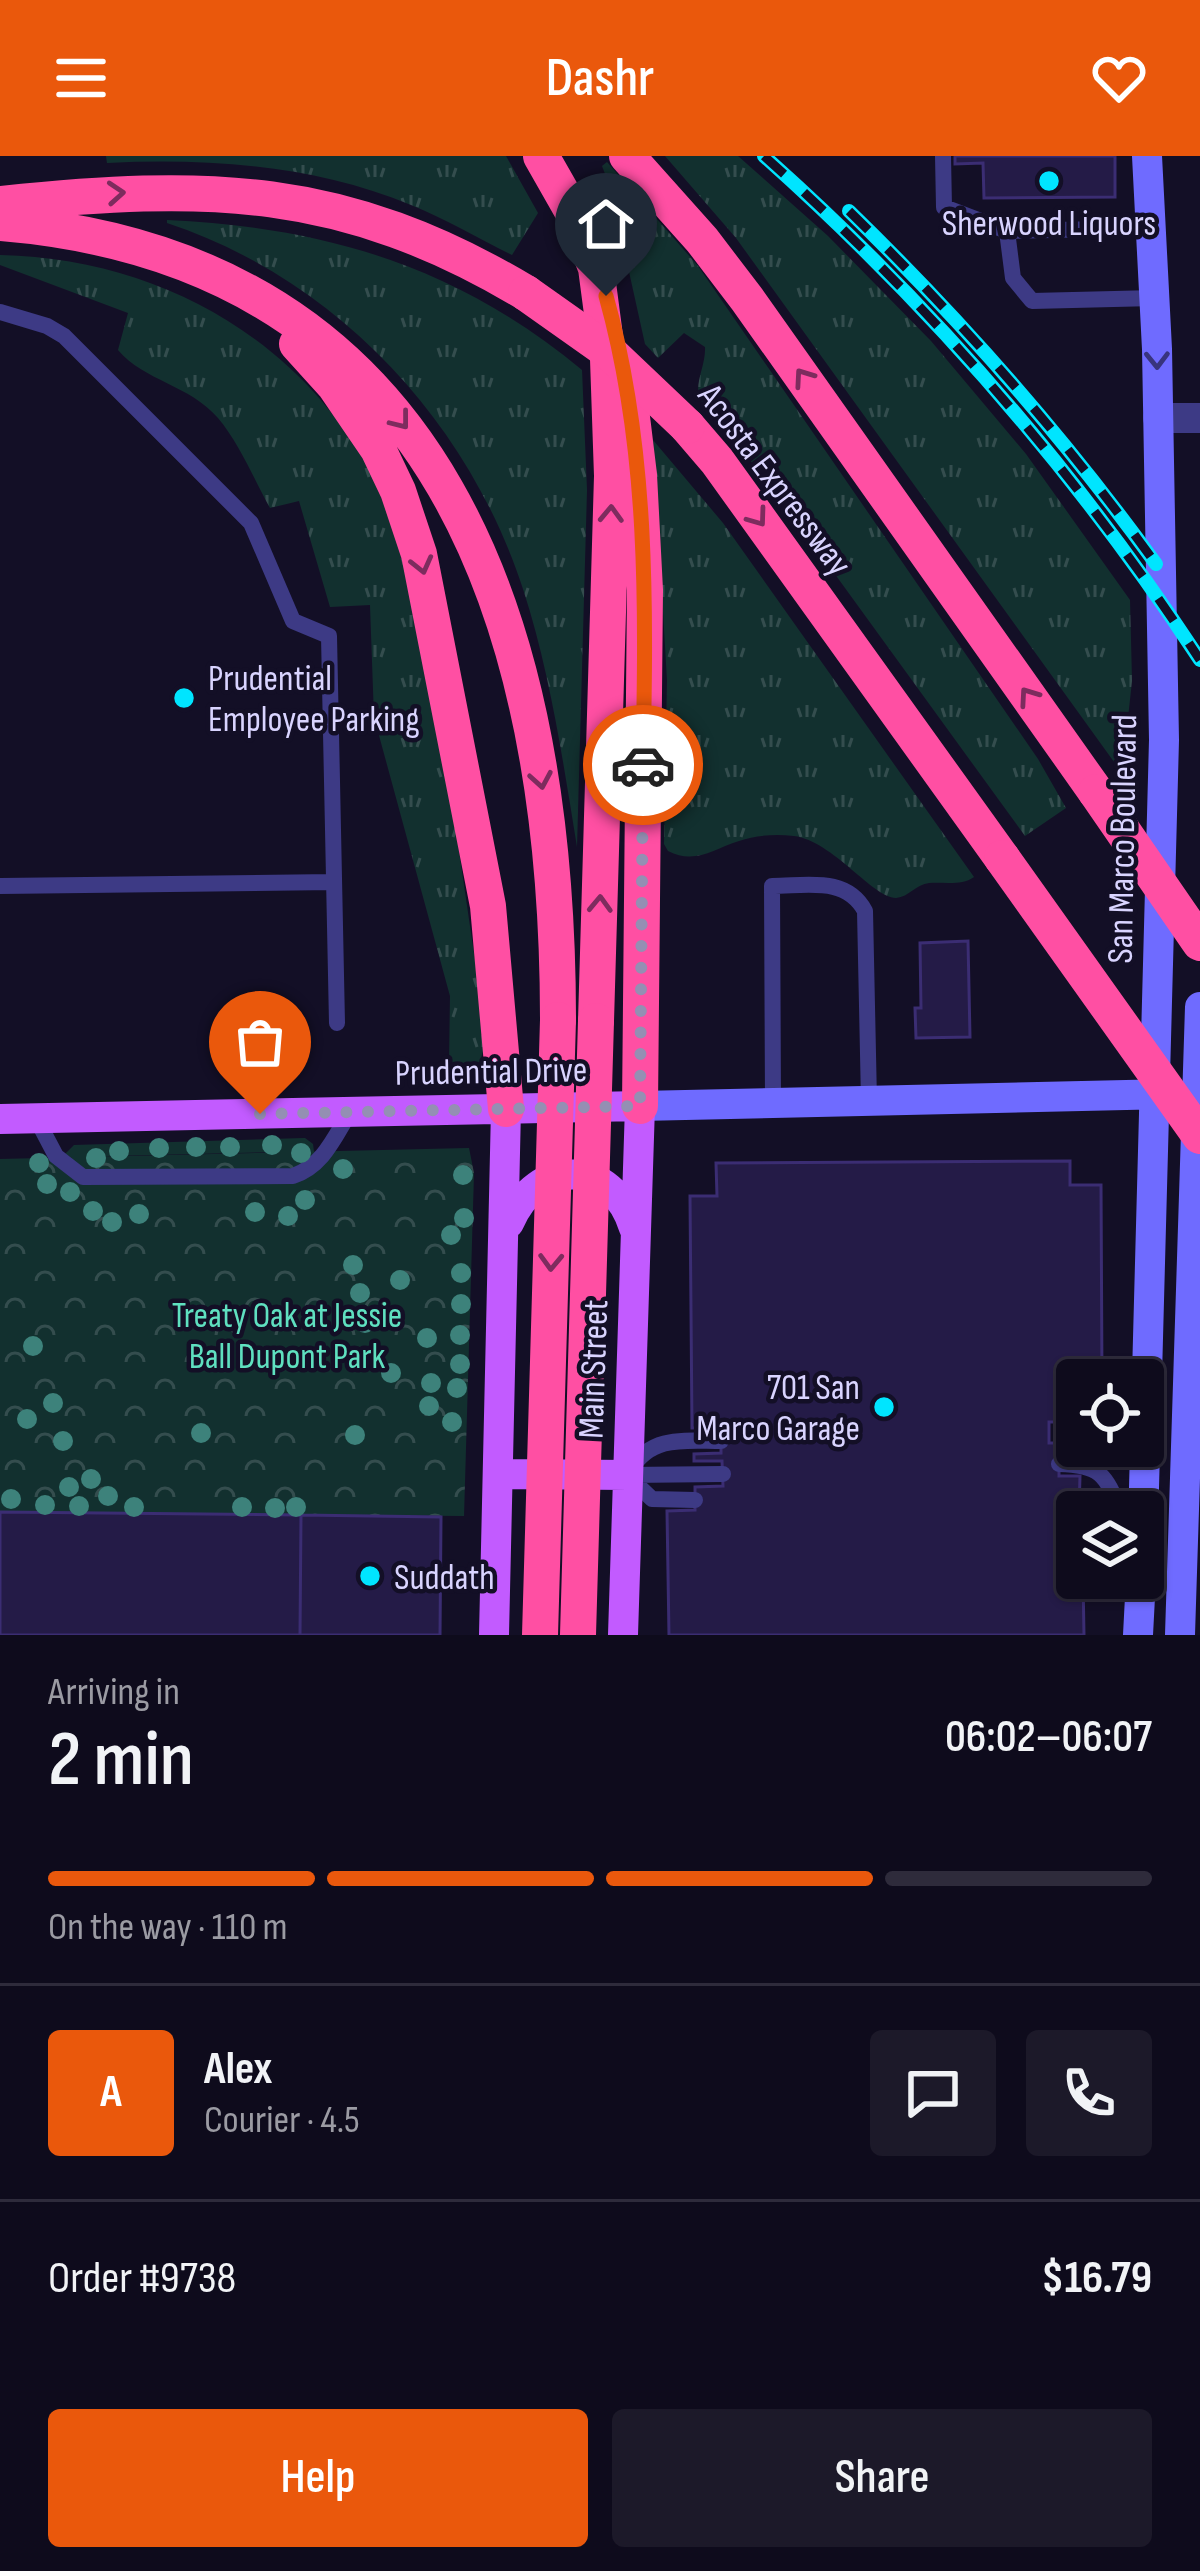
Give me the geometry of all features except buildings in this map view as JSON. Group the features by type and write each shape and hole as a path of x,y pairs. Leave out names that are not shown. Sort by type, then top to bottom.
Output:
{"highway":[{"path":"541,156 578,221 596,268 629,396 643,534 640,1106"},
{"path":"627,156 747,299 1200,943"},
{"name":"Acosta Expressway","path":"0,204 182,190 297,202 396,229 474,263 526,292 608,351 717,461 1200,1136"},
{"path":"0,223 124,241 210,274 295,321 370,384 444,480 472,535 515,656 544,796 555,897 558,1020 541,1635"},
{"path":"578,1635 612,476 606,329 596,268"},
{"path":"210,274 278,324 335,386 378,449 406,512 435,621 488,906 506,1109"}],"main road":[{"name":"San Marco Boulevard","path":"1146,1359 1164,740 1155,298 1147,156"},
{"path":"1180,1635 1194,1393 1200,1007"},
{"name":"Prudential Drive","path":"0,1118 1198,1094"},
{"name":"Main Street","path":"623,1635 640,1106"},
{"path":"494,1635 506,1109"},
{"path":"506,1229 531,1190 547,1180 574,1174 611,1186 636,1234"},
{"path":"499,1474 628,1475"},
{"path":"1138,1635 1140,1599"}],"street":[{"path":"1158,418 1200,418"}],"lane":[{"path":"943,156 944,207 1007,231 1150,228"},
{"path":"1007,231 1013,278 1032,301 1155,298"},
{"path":"0,312 47,326 96,365 251,524 293,621 329,636 337,1023"},
{"path":"0,886 334,881"},
{"path":"773,1103 772,886 828,885 851,892 865,911 869,1101"},
{"path":"36,1118 56,1156 83,1177 293,1176 321,1159 350,1112"},
{"path":"1164,1403 1194,1393"},
{"path":"628,1475 639,1457 657,1443 721,1441"},
{"path":"1078,1467 1096,1470 1112,1491"},
{"path":"628,1475 723,1474"},
{"path":"628,1475 652,1499 695,1500"}],"green space":[{"path":"106,156 506,156 538,213 512,255 411,205 337,181 223,164 107,163"},
{"path":"665,156 738,156 828,236 931,341 1026,454 1130,600 1132,681 1122,773 736,238"},
{"path":"607,162 698,266 1038,759 1066,808 1025,836 771,486 699,398 705,347 684,333 658,358 645,344 626,258 614,228 623,220 602,166"},
{"path":"167,220 281,232 388,259 487,304 582,370 587,490 577,847 555,717 532,620 499,527 468,468 388,364 339,319 286,280"},
{"path":"0,255 114,271 218,315 264,346 306,384 343,428 374,478 401,554 443,751 482,1006 484,1047 479,1066 449,1065 450,996 374,717 370,605 330,607 299,501 270,508 218,418 118,350 128,313 0,265"},
{"path":"653,440 723,523 974,877 958,883 924,884 896,898 876,889 823,848 794,836 752,837 695,856 668,851 664,844 667,680"},
{"path":"305,1138 314,1152 281,1158 273,1152 111,1156 104,1157 97,1172 65,1154 74,1145"},
{"name":"Treaty Oak at Jessie Ball Dupont Park","path":"469,1148 474,1173 464,1516 0,1512 0,1159"}],"railway":[{"path":"764,156 885,271 999,394 1104,524 1200,660"},
{"path":"849,211 1010,381 1156,564"}],"way so far":[{"path":"260,1114 640,1106 643,765"}],"place":[{"name":"Sherwood Liquors","path":"1049,181"},
{"name":"Prudential Employee Parking","path":"184,698"},
{"name":"701 San Marco Garage","path":"884,1407"},
{"name":"Suddath","path":"370,1576"}],"route":[{"path":"606,296 626,382 639,475 645,590 643,765"}]}
